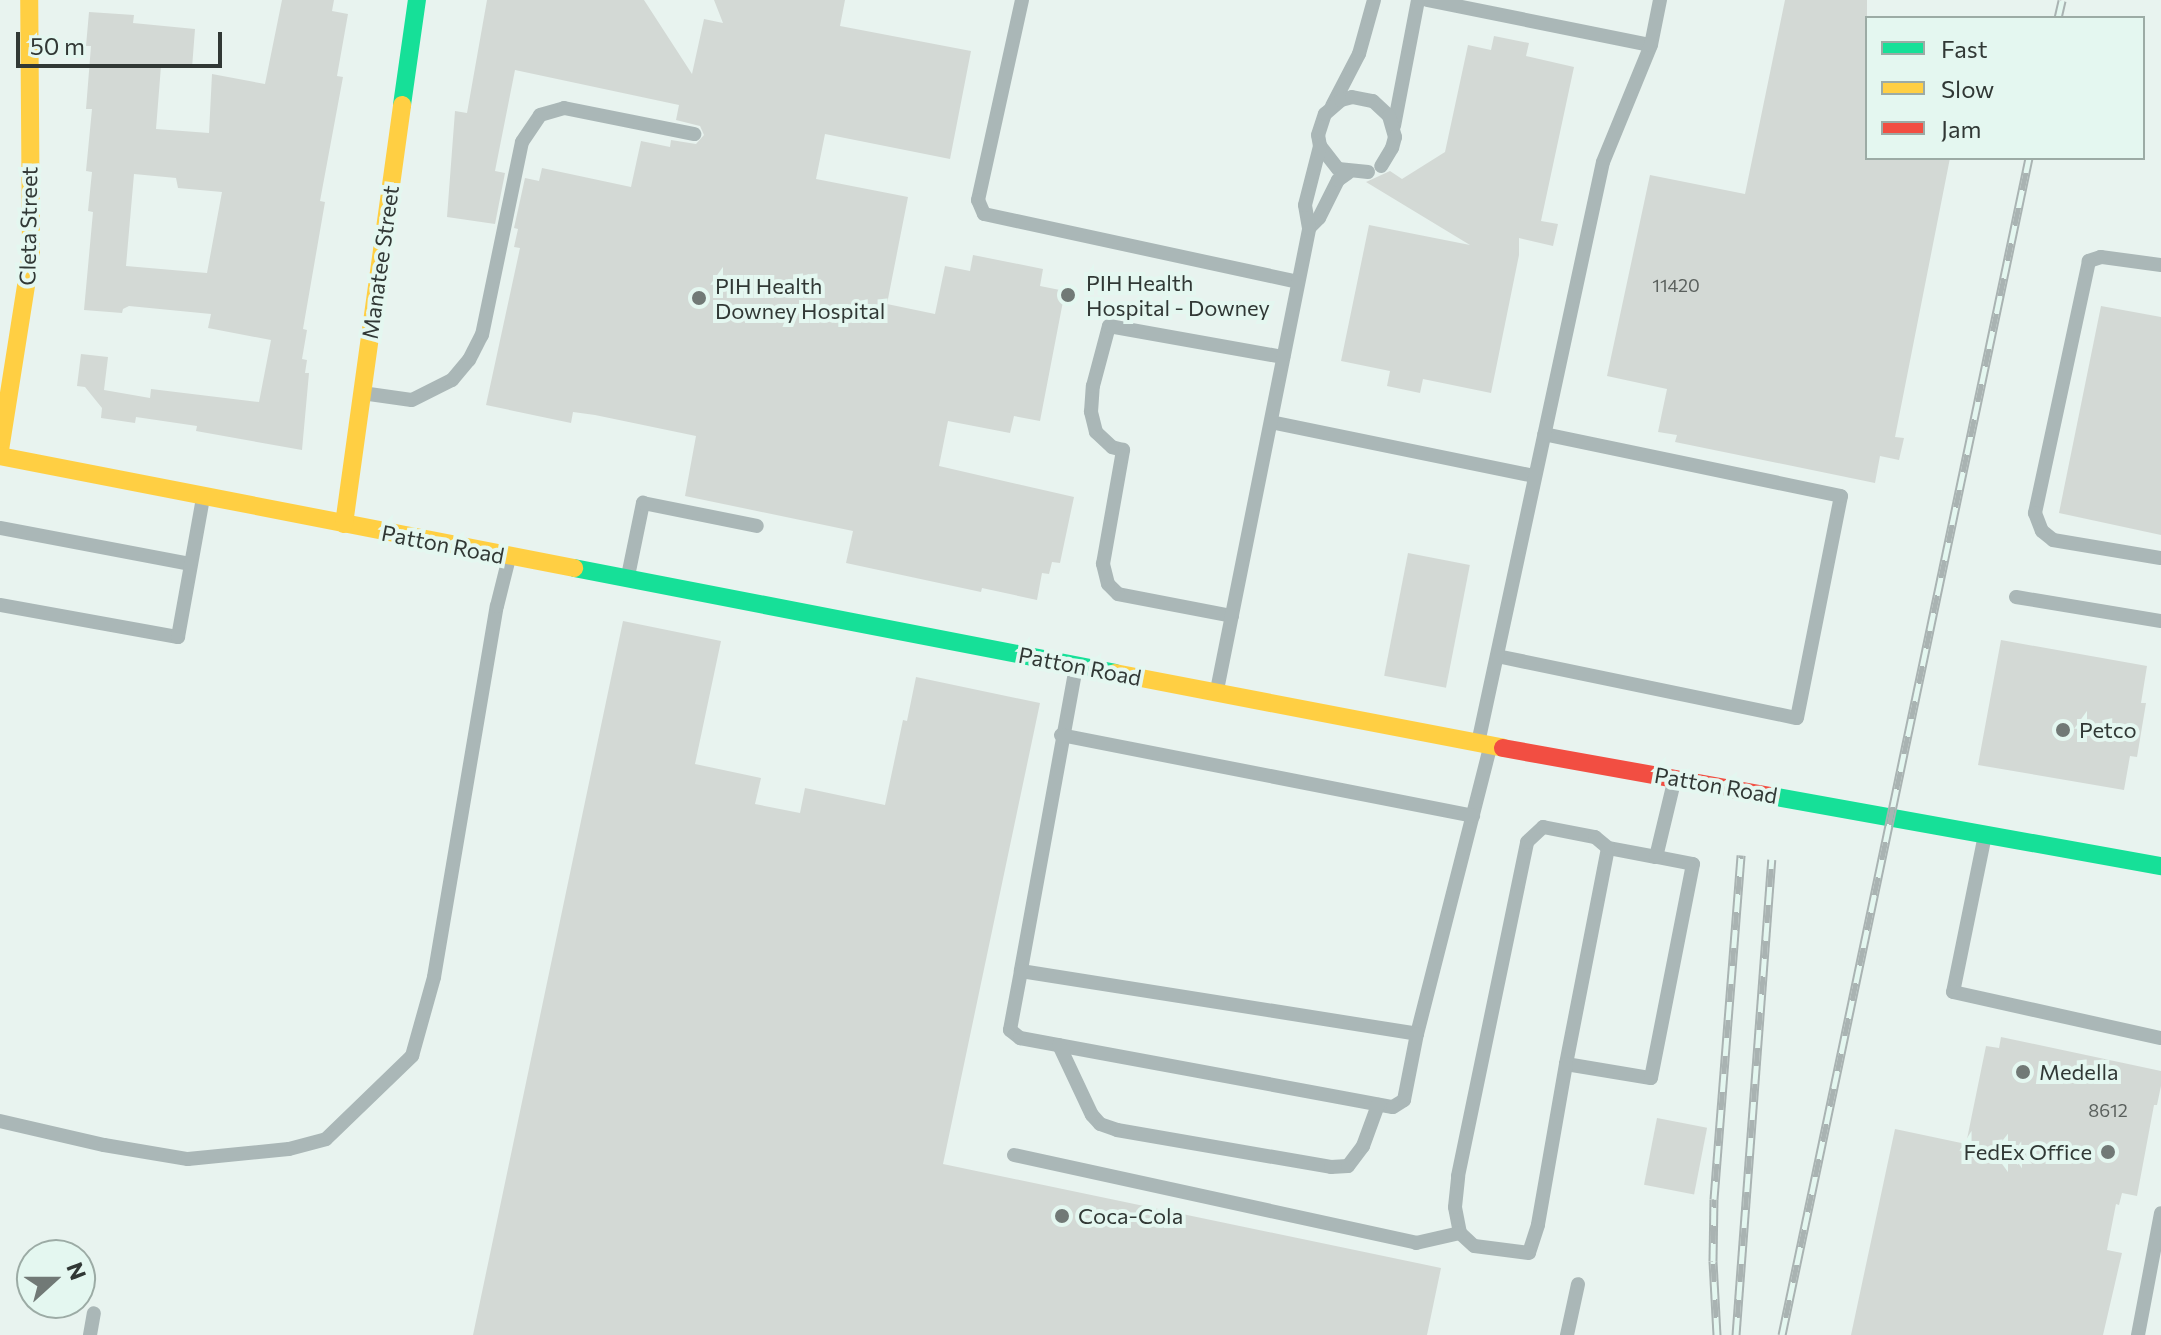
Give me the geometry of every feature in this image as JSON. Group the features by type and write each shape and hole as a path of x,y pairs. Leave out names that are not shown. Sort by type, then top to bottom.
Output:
{"street":[{"name":"Cleta Street","path":"0,453 31,255 29,0"},
{"name":"Manatee Street","path":"344,524 417,0"},
{"name":"Patton Road","path":"0,453 203,498 509,558 1484,744 2161,866"}],"lane":[{"path":"1022,0 978,200 988,216 1298,282"},
{"path":"1217,692 1309,228 1305,205 1320,146 1320,124 1359,54 1374,0"},
{"path":"1309,228 1319,218 1338,180 1348,173 1374,169 1392,148 1418,0"},
{"path":"1427,0 1651,45"},
{"path":"1076,666 1061,735 1010,1030 1020,1038 1378,1105 1393,1107 1404,1100 1417,1034 1473,816 1497,656 1603,162 1651,45 1660,0"},
{"path":"1332,106 1352,97 1373,101 1383,107 1394,126"},
{"path":"362,393 412,400 452,380 469,360 482,335 522,142 540,115 564,108 694,134"},
{"path":"1320,146 1329,162 1348,173"},
{"path":"2161,265 2101,257 2089,261 2035,513 2042,531 2053,540 2161,558"},
{"path":"1232,616 1118,594 1108,584 1103,564 1123,450 1112,447 1096,432 1091,412 1093,386 1109,326 1119,325 1283,357"},
{"path":"1271,422 1535,476"},
{"path":"1497,656 1797,718 1841,496 1544,434"},
{"path":"0,605 178,637 203,498"},
{"path":"628,579 643,503 757,526"},
{"path":"0,528 190,564"},
{"path":"0,1121 104,1145 188,1159 289,1149 326,1139 412,1056 434,977 497,606 509,558"},
{"path":"2016,597 2161,621"},
{"path":"1061,735 1473,816"},
{"path":"1656,857 1675,778"},
{"path":"1566,1064 1651,1078 1693,864 1608,848 1595,837 1543,827 1527,842 1458,1176 1455,1207 1460,1233 1474,1246 1529,1253 1538,1225 1566,1064 1608,848"},
{"path":"1985,834 1953,992 2161,1038"},
{"path":"1021,971 1417,1034"},
{"path":"1059,1045 1092,1115 1100,1124 1117,1130 1331,1167 1348,1166 1367,1138 1378,1105"},
{"path":"1014,1155 1416,1243 1460,1233"},
{"path":"2138,1335 2161,1213"},
{"path":"1567,1335 1578,1284"}],"building":[{"path":"282,0 334,0 332,11 348,14 337,76 343,77 320,201 325,202 303,329 307,330 302,359 307,360 305,373 309,373 302,450 196,431 197,426 136,417 135,423 101,418 102,408 85,387 77,386 81,354 108,357 104,390 150,398 151,389 259,402 271,340 208,328 211,314 129,306 122,313 84,310 93,212 88,211 92,172 86,171 92,109 86,109 91,46 86,46 89,12 134,15 133,23 195,29 192,68 161,66 156,129 209,133 212,74 265,84","holes":["134,174 176,178 178,188 222,192 207,273 126,266"]},
{"name":"PIH Health Downey Hospital","path":"487,0 644,0 692,74 704,19 723,23 714,0 845,0 840,26 971,51 950,159 825,134 816,179 908,197 887,304 935,314 945,266 970,271 973,255 1043,269 1040,286 1065,291 1040,421 1014,416 1010,433 948,421 939,466 1074,497 1060,563 1052,562 1049,574 1042,573 1037,600 982,588 981,592 846,563 853,531 685,496 696,436 595,415 573,412 571,423 486,405 520,248 514,247 518,229 514,228 525,178 539,181 542,168 631,187 641,141 670,147 671,140 696,144 704,135 700,126 676,120 679,105 515,70 495,171 505,173 495,224 447,217 455,111 467,113"},
{"path":"1785,0 1867,0 1865,160 1950,160 1895,437 1904,438 1899,460 1880,456 1875,483 1675,442 1677,435 1658,432 1667,389 1607,376 1650,175 1745,194"},
{"path":"1494,36 1529,43 1526,56 1574,67 1541,221 1558,224 1553,246 1519,238 1519,255 1491,393 1423,379 1420,393 1387,386 1390,371 1341,361 1369,225 1470,245 1366,182 1390,171 1402,179 1445,152 1468,45 1491,50"},
{"path":"2101,306 2161,317 2161,535 2059,513"},
{"path":"1408,553 1470,565 1446,688 1384,676"},
{"path":"623,621 721,641 695,764 761,778 755,804 800,813 805,788 885,805 903,720 907,721 916,677 1040,703 943,1164 1441,1268 1427,1335 473,1335"},
{"name":"Petco","path":"2001,640 2147,666 2141,703 2146,703 2137,757 2130,756 2124,790 1978,765"},
{"path":"2001,1037 2161,1071 2161,1086 2157,1105 2154,1105 2137,1196 2122,1193 2119,1205 2116,1204 2107,1250 2122,1253 2103,1335 1851,1335 1895,1129 1966,1144 1986,1046 1999,1048"},
{"path":"1657,1118 1707,1128 1694,1194 1644,1185"}],"railway":[{"path":"2058,16 2062,0"},
{"path":"1782,1335 2029,160"},
{"path":"1717,1335 1714,1199 1741,855"},
{"path":"1736,1335 1772,859"}],"traffic: fast":[{"path":"402,105 417,0"},
{"path":"574,568 1115,673"},
{"path":"1771,796 2161,866"}],"traffic: slow":[{"path":"0,450 31,255 29,0"},
{"path":"344,524 402,105"},
{"path":"0,456 574,568"},
{"path":"1115,673 1503,748"}],"traffic: jam":[{"path":"1503,748 1771,796"}],"place":[{"name":"PIH Health Hospital - Downey","path":"1068,295"},
{"name":"PIH Health Downey Hospital","path":"699,298"},
{"name":"Petco","path":"2063,730"},
{"name":"Medella","path":"2023,1072"},
{"name":"FedEx Office","path":"2108,1152"},
{"name":"Coca-Cola","path":"1062,1216"}]}
